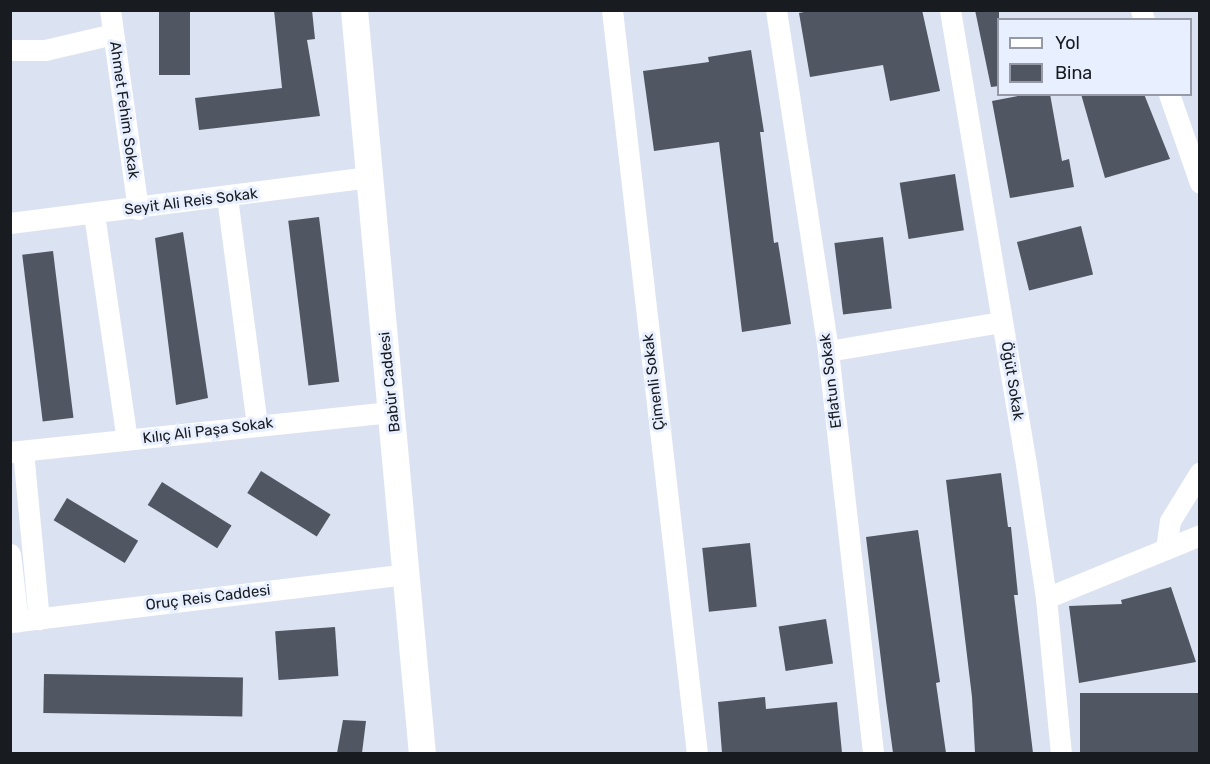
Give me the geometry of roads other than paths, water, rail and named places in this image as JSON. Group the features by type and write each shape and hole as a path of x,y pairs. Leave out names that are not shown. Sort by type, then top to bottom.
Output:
{"main road":[{"name":"Babür Caddesi","path":"354,10 393,412 422,753"}],"street":[{"name":"Ahmet Fehim Sokak","path":"110,10 138,209"},
{"name":"Çimenli Sokak","path":"612,10 697,753"},
{"name":"Eflatun Sokak","path":"776,10 828,351 873,753"},
{"name":"Öğüt Sokak","path":"950,10 1046,598 1061,753"},
{"path":"10,50 45,50 113,34"},
{"path":"1170,96 1200,183"},
{"name":"Seyit Ali Reis Sokak","path":"10,223 138,209 371,177"},
{"path":"227,197 257,425"},
{"path":"94,214 127,440"},
{"path":"828,351 1002,322"},
{"name":"Kılıç Ali Paşa Sokak","path":"17,451 393,412"},
{"path":"17,451 39,619"},
{"path":"1166,549 1170,521 1200,472"},
{"path":"1046,598 1200,535"},
{"path":"10,554 14,622"},
{"name":"Oruç Reis Caddesi","path":"14,622 406,574"}]}
